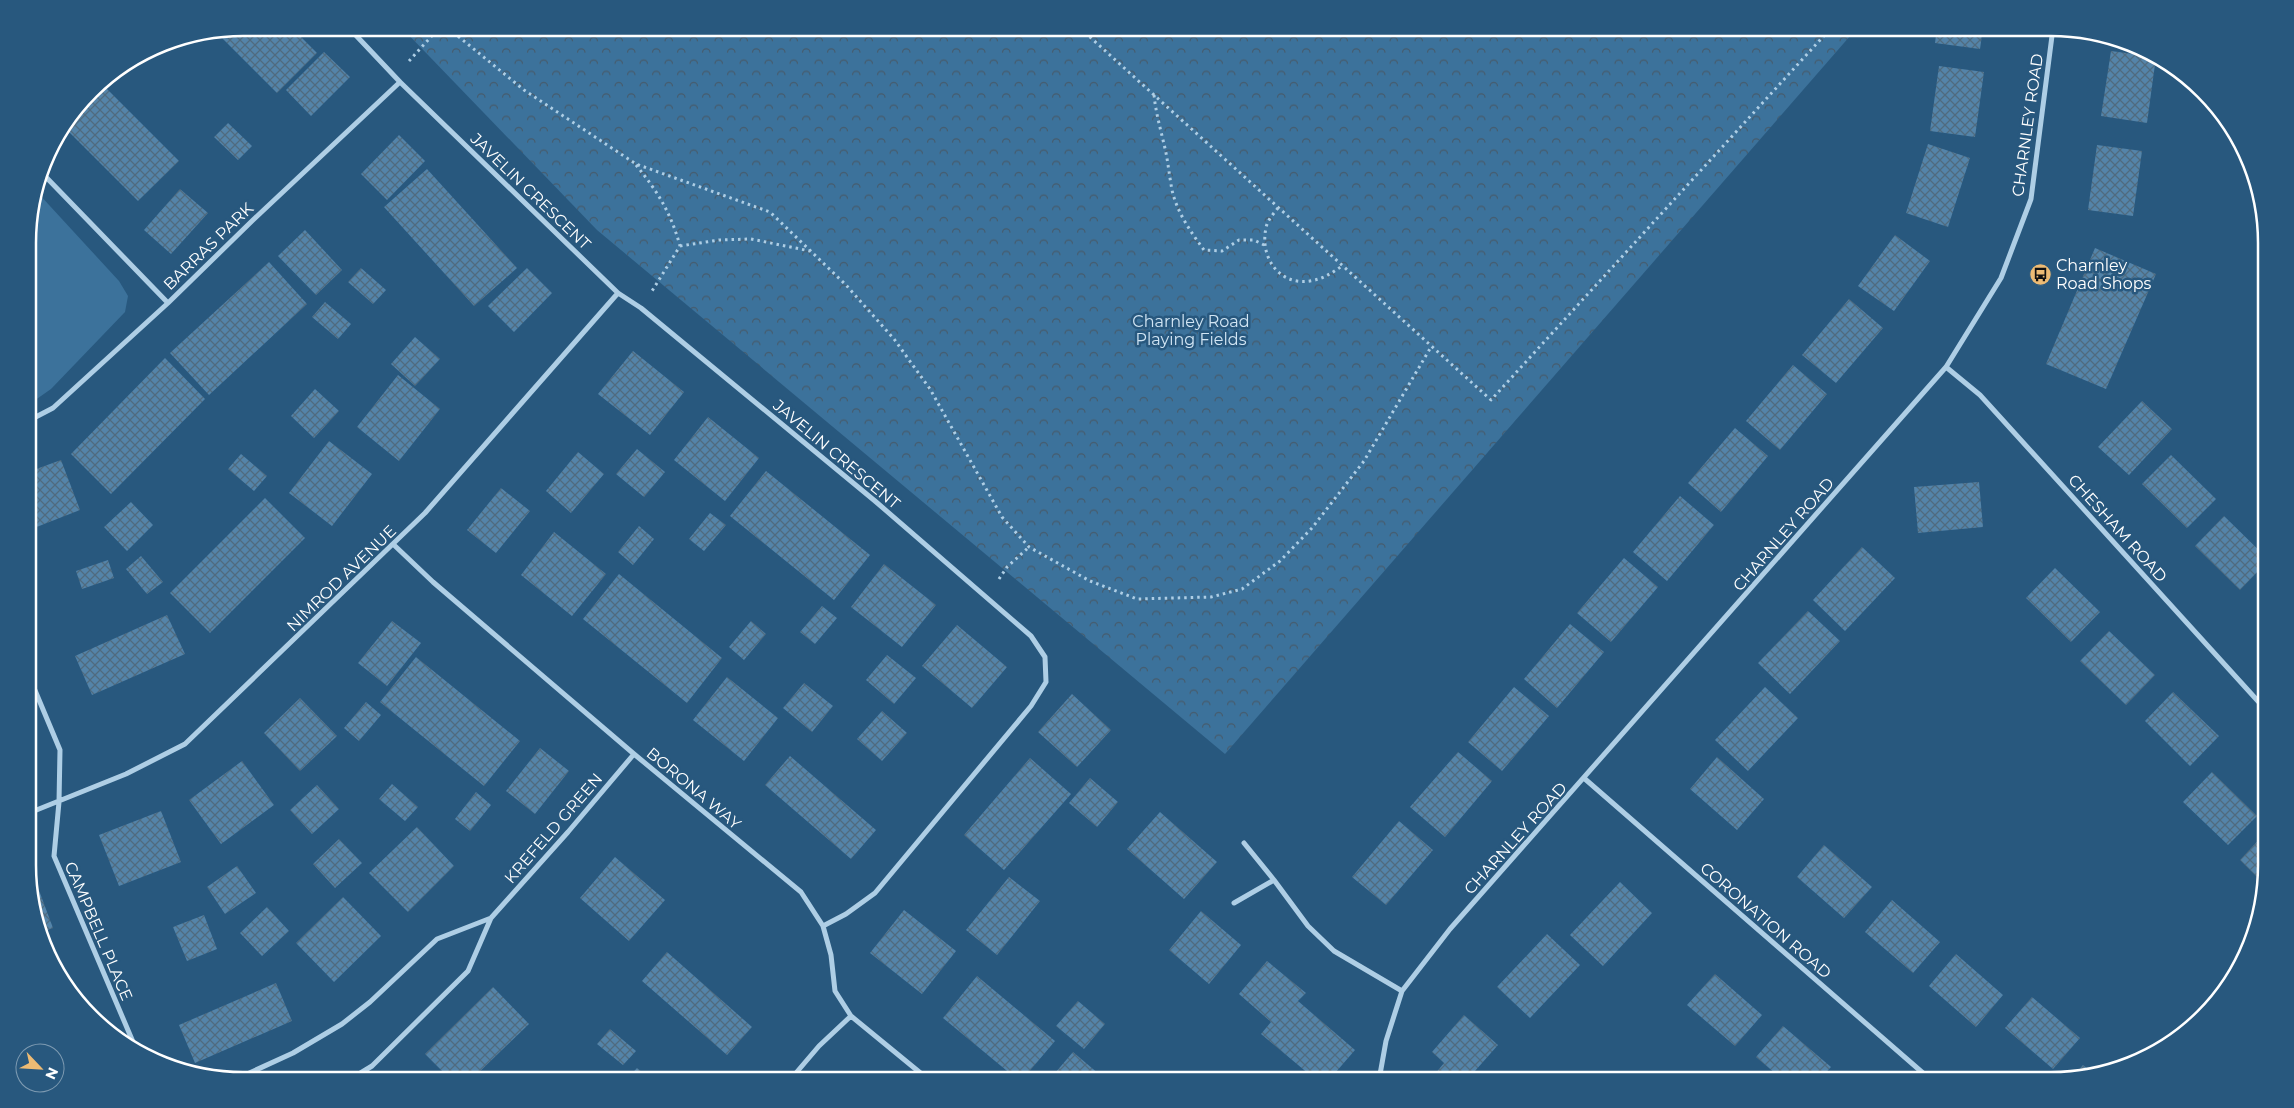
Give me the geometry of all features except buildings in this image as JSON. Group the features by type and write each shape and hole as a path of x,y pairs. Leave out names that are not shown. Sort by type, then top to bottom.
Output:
{"street":[{"name":"JAVELIN CRESCENT","path":"356,36 400,82 618,293 642,308 875,501 1031,636 1045,657 1046,682 1031,706 875,893 846,914 823,926"},
{"name":"CHARNLEY ROAD","path":"1380,1072 1386,1041 1402,991 1450,930 1946,367 2001,278 2031,199 2052,36"},
{"name":"BARRAS PARK","path":"36,417 52,408 168,303 400,82"},
{"path":"47,178 168,303"},
{"name":"NIMROD AVENUE","path":"36,810 126,774 185,744 426,513 618,293"},
{"name":"CHESHAM ROAD","path":"1946,367 1980,395 2258,701"},
{"name":"BORONA WAY","path":"394,545 433,582 634,754 800,892 823,926 831,956 835,992 851,1016 919,1072"},
{"name":"CAMPBELL PLACE","path":"36,693 60,750 59,802 54,856 132,1039"},
{"name":"KREFELD GREEN","path":"362,1072 372,1066 468,971 491,918 568,832 634,754"},
{"name":"CORONATION ROAD","path":"1585,779 1922,1072"},
{"path":"1244,843 1308,926 1334,951 1402,991"},
{"path":"1234,903 1274,880"},
{"name":"KREFELD GREEN","path":"252,1072 293,1053 342,1024 370,1002 438,939 491,918"},
{"path":"797,1072 819,1046 851,1016"}],"path":[{"path":"396,77 432,36"},
{"path":"458,36 524,90 636,164 770,212 846,285 894,339 930,388 1002,517 1029,547 1090,581 1138,599 1211,597 1242,589 1280,561 1312,528 1364,460 1431,347"},
{"path":"1089,36 1491,400 1824,36"},
{"path":"1154,95 1156,116 1170,169 1171,186 1179,209 1192,234 1204,250 1222,251 1238,240 1254,240 1264,245"},
{"path":"636,164 658,191 673,222 680,246 642,308"},
{"path":"1278,207 1268,223 1264,245 1268,261 1278,273 1297,281 1310,281 1328,276 1342,266"},
{"path":"680,246 719,240 751,239 812,251"},
{"path":"987,599 1007,567 1029,547"}],"green space":[{"name":"Charnley Road Playing Fields","path":"410,36 1850,36 1225,754 597,230"},
{"path":"41,197 119,281 128,296 125,312 51,389 36,400 36,243"}],"place":[{"name":"Charnley Road Shops","path":"2040,274"}]}
